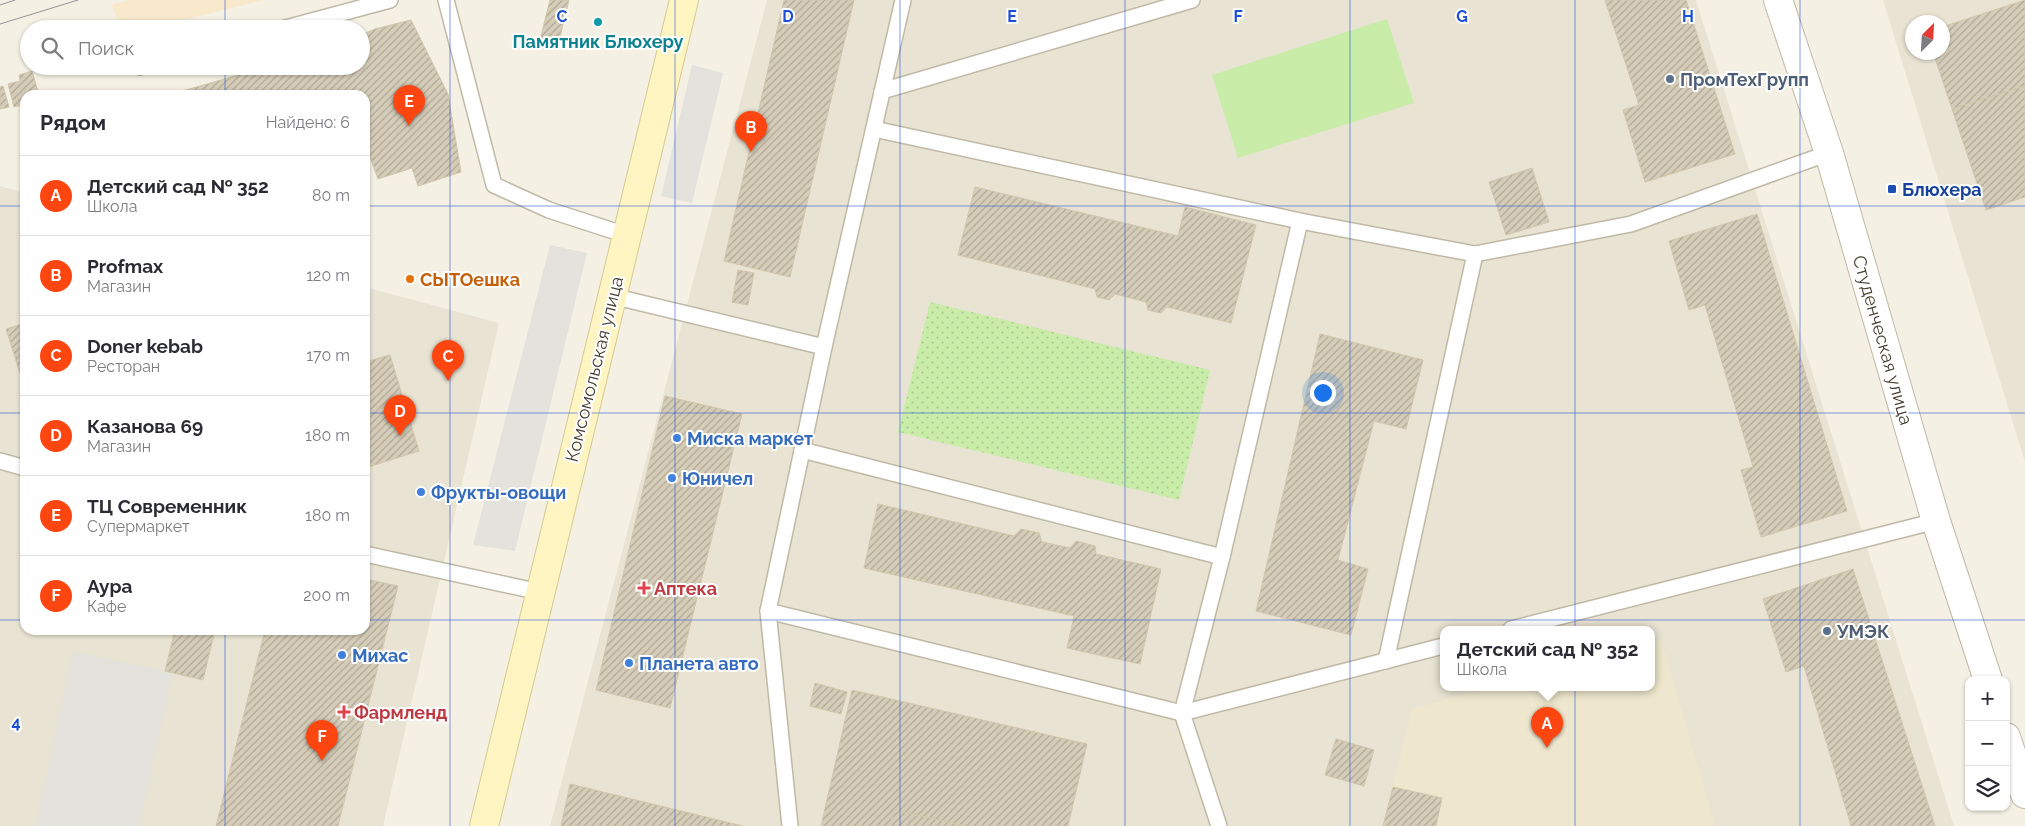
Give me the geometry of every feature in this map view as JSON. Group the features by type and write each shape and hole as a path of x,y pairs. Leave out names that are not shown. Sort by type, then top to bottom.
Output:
{"main road":[{"name":"Комсомольская улица","path":"484,826 684,0"}],"street":[{"name":"Студенческая улица","path":"1778,0 1829,154 1936,521 1987,676"},
{"path":"2010,749 2025,794"}],"lane":[{"path":"316,20 390,0"},
{"path":"446,0 494,184 549,210 626,235"},
{"path":"790,826 768,611 824,347 903,0"},
{"path":"882,91 1192,0"},
{"path":"874,129 1300,221 1475,254 1631,224 1829,154"},
{"path":"1219,826 1182,713 1222,557 1300,221"},
{"path":"1386,661 1475,254"},
{"path":"612,296 824,347"},
{"path":"802,450 1222,557"},
{"path":"0,461 20,467"},
{"path":"1523,626 1936,521"},
{"path":"370,555 540,592"},
{"path":"768,611 1182,713 1440,647"}],"shaded area":[{"path":"129,0 263,0 183,20 118,20 112,5"},
{"path":"767,0 1696,0 1954,826 550,826"},
{"path":"1883,0 2025,0 2025,462"},
{"path":"692,65 723,73 692,203 661,196"},
{"path":"0,186 20,192 20,635 370,635 370,288 499,323 383,826 0,826"},
{"path":"550,245 587,253 515,551 473,545"},
{"path":"1661,639 1715,826 1383,826 1412,709 1477,691 1655,691 1655,641"},
{"path":"73,652 172,673 139,826 36,826"}],"green space":[{"path":"1387,19 1414,103 1238,158 1212,75"},
{"path":"930,302 1210,370 1179,500 898,432"}],"building":[{"path":"550,0 569,0 558,45 540,40"},
{"path":"784,0 854,0 790,277 724,261"},
{"path":"1605,0 1686,0 1735,154 1645,182 1623,110 1639,105"},
{"path":"2025,0 2025,86 1952,109 1936,60 1950,60 1950,24"},
{"path":"411,20 448,94 461,172 418,186 412,168 378,179 370,157 370,90 186,90 238,75 370,75 370,31"},
{"path":"19,75 33,75 38,90 20,90 20,105 14,107 8,84 20,81"},
{"path":"3,86 9,107 0,109 0,87"},
{"path":"2025,86 2025,197 1986,210 1952,109"},
{"path":"1532,168 1549,222 1506,235 1489,182"},
{"path":"975,187 1178,236 1185,207 1256,225 1231,323 1167,307 1161,313 1148,310 1146,302 1115,294 1109,300 1097,297 1095,289 958,255"},
{"path":"1757,214 1847,511 1761,537 1741,470 1753,467 1705,305 1689,310 1669,241"},
{"path":"738,270 754,273 748,305 732,302"},
{"path":"20,325 20,373 6,329"},
{"path":"1320,334 1423,360 1406,429 1374,421 1338,560 1368,569 1351,635 1256,611"},
{"path":"390,355 419,451 370,466 370,361"},
{"path":"665,396 742,414 670,708 596,690"},
{"path":"878,504 1014,536 1021,529 1039,533 1042,542 1070,548 1076,541 1095,546 1096,554 1161,569 1140,664 1067,648 1074,616 864,568"},
{"path":"1853,569 1935,826 1851,826 1804,666 1786,672 1763,599"},
{"path":"370,580 398,586 338,826 216,826 264,635 370,635"},
{"path":"174,635 214,635 203,680 165,671"},
{"path":"815,683 847,692 841,714 810,706"},
{"path":"852,690 1087,744 1068,826 965,826 894,810 890,826 821,826"},
{"path":"1336,739 1374,750 1364,786 1325,775"},
{"path":"570,784 710,818 743,826 561,826"},
{"path":"1393,787 1442,798 1436,826 1383,826"},
{"path":"894,810 965,826 890,826"}],"tram line":[{"path":"0,5 15,0"},
{"path":"0,24 78,0"}],"place":[{"name":"Памятник Блюхеру","path":"598,22"},
{"name":"ПромТехГрупп","path":"1670,79"},
{"name":"ТЦ Современник","path":"409,126"},
{"name":"Profmax","path":"751,152"},
{"name":"Блюхера","path":"1892,189"},
{"name":"СЫТОешка","path":"410,279"},
{"name":"Doner kebab","path":"448,381"},
{"name":"Казанова 69","path":"400,436"},
{"name":"Миска маркет","path":"677,438"},
{"name":"Юничел","path":"672,478"},
{"name":"Фрукты-овощи","path":"421,492"},
{"name":"Аптека","path":"644,588"},
{"name":"УМЭК","path":"1827,631"},
{"name":"Михас","path":"342,655"},
{"name":"Планета авто","path":"629,663"},
{"name":"Фармленд","path":"344,712"},
{"name":"Детский сад № 352","path":"1547,748"},
{"name":"Аура","path":"322,761"}]}
